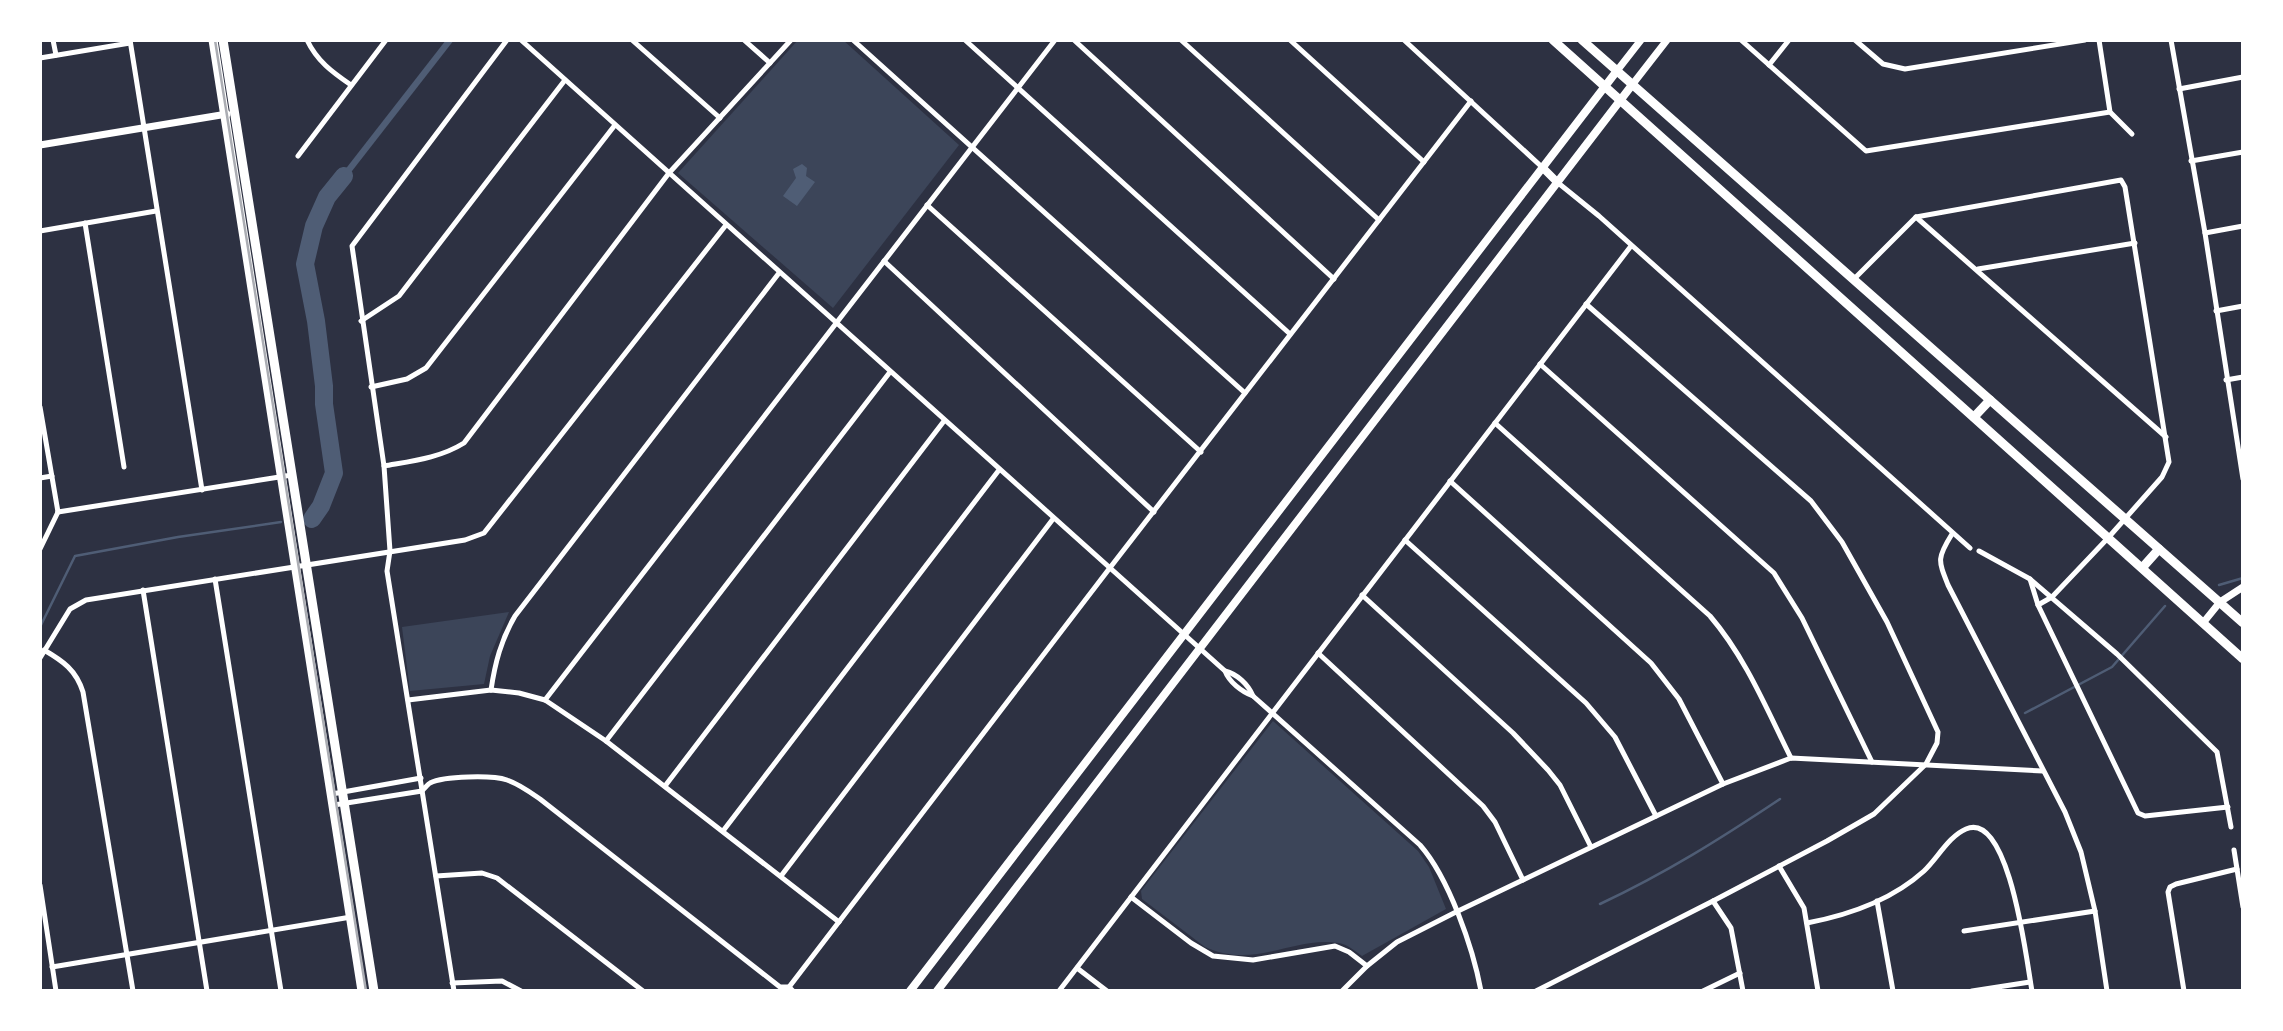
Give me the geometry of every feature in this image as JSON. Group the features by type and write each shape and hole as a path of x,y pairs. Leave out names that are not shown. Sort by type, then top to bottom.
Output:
{"main road":[{"path":"214,40 230,114 293,513 362,991"},
{"path":"223,40 230,114"},
{"path":"1553,40 2243,659"},
{"path":"1582,40 2243,623"},
{"path":"910,991 1616,72"},
{"path":"937,991 1632,85"},
{"path":"1544,168 1558,182"},
{"path":"1974,417 1990,400"},
{"path":"2142,568 2159,549"},
{"path":"301,566 343,792 374,991"}],"street":[{"path":"53,40 56,55"},
{"path":"307,40 324,66 351,85"},
{"path":"298,156 386,40"},
{"path":"454,991 387,571 390,551 384,466 352,246 507,40"},
{"path":"521,40 1109,569 1225,671 1232,673 1250,688 1253,696 1420,845 1440,872 1481,991"},
{"path":"632,40 720,118"},
{"path":"744,40 770,63"},
{"path":"384,466 434,457 450,452 464,443 668,173 791,40"},
{"path":"853,40 1245,393"},
{"path":"965,40 1290,334"},
{"path":"545,700 1055,40"},
{"path":"1074,40 1334,279"},
{"path":"1181,40 1378,220"},
{"path":"1290,40 1424,162"},
{"path":"1404,40 1544,168"},
{"path":"1616,72 1641,40"},
{"path":"1632,85 1667,40"},
{"path":"1741,40 1866,151 2110,112"},
{"path":"1769,65 1789,40"},
{"path":"1855,40 1882,64 1906,69 2085,40"},
{"path":"2099,40 2110,112 2132,134"},
{"path":"2171,40 2243,479"},
{"path":"40,58 130,42 202,489"},
{"path":"2179,89 2243,77"},
{"path":"361,321 399,296 565,80"},
{"path":"332,793 420,778 430,783 486,776 505,779 524,788 786,989 1471,101"},
{"path":"40,145 230,114"},
{"path":"371,387 407,379 426,368 615,125"},
{"path":"2192,161 2243,152"},
{"path":"1853,280 1916,217 2121,180 2125,187 2169,462 2167,470 2108,538 2052,597 2038,605"},
{"path":"1558,182 1970,548"},
{"path":"928,205 1200,452"},
{"path":"40,231 156,211"},
{"path":"1916,217 2167,437"},
{"path":"85,223 124,467"},
{"path":"40,658 65,615 77,603 94,598 465,540 484,533 726,225"},
{"path":"2204,233 2243,226"},
{"path":"1978,270 2135,243"},
{"path":"1059,991 1631,246"},
{"path":"884,261 1154,512"},
{"path":"491,690 498,652 515,616 779,273"},
{"path":"1536,991 1713,901 1881,809 1926,764 1937,743 1938,732 1887,622 1842,542 1811,501 1586,304"},
{"path":"2216,311 2243,306"},
{"path":"1540,364 1774,573 1802,618 1872,762"},
{"path":"606,741 890,372"},
{"path":"2226,380 2243,377"},
{"path":"40,407 58,512 40,549"},
{"path":"665,786 944,421"},
{"path":"1495,423 1710,616 1727,635 1791,758"},
{"path":"723,831 999,470"},
{"path":"40,478 52,476"},
{"path":"58,512 287,476"},
{"path":"1450,481 1651,663 1679,699 1723,784"},
{"path":"781,876 1053,519"},
{"path":"1952,534 1938,560 1948,585 2065,812 2081,852 2095,911 2107,991"},
{"path":"1405,540 1586,703 1615,737 1656,816"},
{"path":"1979,551 2030,579 2052,597 2117,654 2217,751 2231,827"},
{"path":"215,579 281,991"},
{"path":"2030,579 2038,605 2138,813 2145,816 2228,807"},
{"path":"2203,623 2220,602 2243,587"},
{"path":"143,590 207,991"},
{"path":"1362,595 1513,733 1548,770 1560,785 1591,848"},
{"path":"44,650 72,670 79,679 83,692 132,991"},
{"path":"1318,653 1483,806 1495,822 1523,880"},
{"path":"408,699 491,690 519,693 545,700 606,741 839,922"},
{"path":"1342,991 1397,942 1723,784 1791,758 2043,771"},
{"path":"334,806 422,791 430,783"},
{"path":"365,788 367,800"},
{"path":"1807,923 1846,915 1877,901 1923,872 1966,829 1976,827 1993,839 2014,886 2032,991"},
{"path":"2234,850 2243,907"},
{"path":"1779,866 1797,892 1804,908 1818,991"},
{"path":"2184,991 2168,892 2170,887 2237,869"},
{"path":"436,876 482,873 497,878 642,991"},
{"path":"40,885 56,991"},
{"path":"1131,897 1191,943 1213,956 1253,960 1335,946 1349,952 1367,966"},
{"path":"1713,901 1731,928 1742,991"},
{"path":"1877,901 1893,991"},
{"path":"1964,931 2095,911"},
{"path":"52,967 351,917"},
{"path":"1077,968 1107,991"},
{"path":"1703,991 1740,973"},
{"path":"452,983 502,981 521,991"},
{"path":"1972,991 2030,982"}],"shaded area":[{"path":"446,40 454,40 338,189 331,193 330,189"},
{"path":"798,40 843,40 959,145 833,308 678,173"},
{"path":"802,164 807,168 806,176 815,182 797,206 783,196 796,178 793,169"},
{"path":"509,612 490,656 484,684 410,691 402,627"},
{"path":"1273,721 1418,851 1429,867 1446,909 1362,956 1342,944 1322,942 1241,955 1205,947 1142,899 1141,891"}],"waterway":[{"path":"312,519 321,506 334,473 316,321 305,264 314,226 327,197 344,176"},
{"path":"40,627 75,556 281,522"},
{"path":"2219,585 2243,578"},
{"path":"2025,713 2112,667 2165,606"},
{"path":"1600,904 1692,855 1780,799"}],"railway":[{"path":"215,40 366,991"}]}
